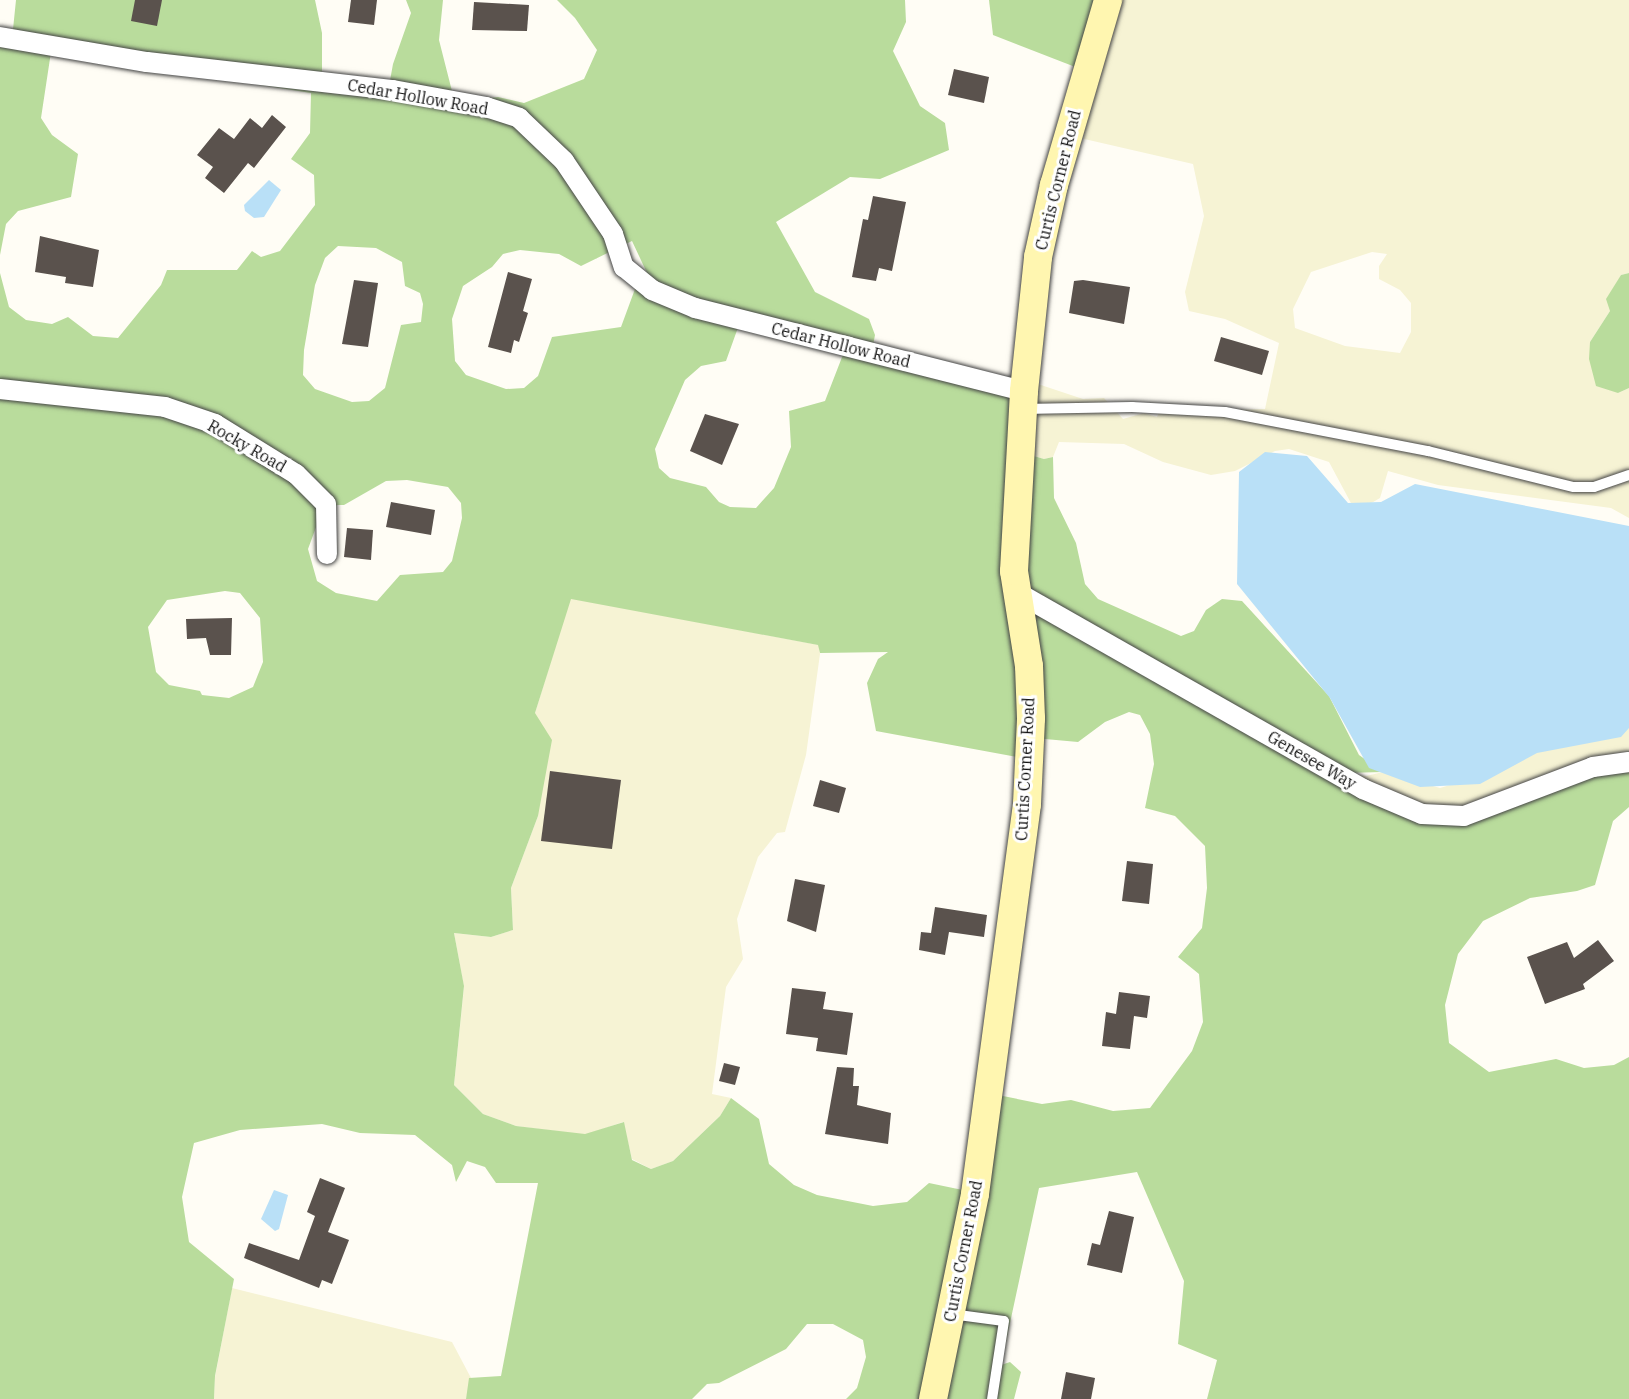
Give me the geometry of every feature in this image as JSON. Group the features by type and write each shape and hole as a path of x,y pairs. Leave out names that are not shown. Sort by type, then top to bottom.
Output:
{"street":[{"name":"Curtis Corner Road","path":"933,1399 975,1194 1027,804 1031,718 1029,666 1014,571 1024,400 1045,221 1108,0"},
{"name":"Cedar Hollow Road","path":"0,38 147,62 393,90 486,107 519,118 564,161 613,234 624,267 652,290 695,308 1024,400"},
{"name":"Rocky Road","path":"0,389 165,407 214,424 296,474 326,504 327,554"},
{"name":"Genesee Way","path":"1017,593 1363,789 1422,814 1464,816 1593,767 1629,762"}],"lane":[{"path":"1024,400 1225,412 1428,451 1574,487 1594,487 1629,475"},
{"path":"950,1314 1004,1321 992,1399"}],"shaded area":[{"path":"1103,0 1629,0 1629,273 1621,275 1610,311 1590,342 1618,393 1629,388 1629,518 1611,508 1438,485 1388,471 1380,498 1368,505 1352,505 1329,462 1289,449 1275,451 1235,471 1211,475 1163,462 1124,444 1059,442 1053,457 1044,459 1013,450 1038,384 1083,399 1104,398 1123,419 1144,413 1157,417 1159,412 1265,409 1279,343 1225,319 1189,311 1185,292 1204,216 1193,164 1067,135","holes":["1372,252 1387,254 1379,266 1379,279 1400,290 1411,303 1411,332 1400,353 1345,346 1295,328 1293,309 1311,272"]},
{"path":"570,598 819,645 820,654 806,755 785,832 777,833 758,857 737,919 743,959 726,987 712,1094 731,1098 720,1116 673,1161 651,1169 632,1159 623,1122 585,1135 516,1126 483,1114 454,1085 464,987 454,933 491,937 513,930 511,888 538,816 535,713"},
{"path":"1629,720 1629,764 1434,817 1342,773 1366,776 1383,772 1440,788 1460,782 1515,745"},
{"path":"232,1288 452,1342 471,1378 466,1399 214,1399 215,1377"}],"green space":[{"path":"16,0 315,0 322,33 322,92 378,98 387,97 393,64 411,13 406,0 443,0 439,40 455,103 498,97 524,103 584,79 597,50 575,18 557,0 905,0 906,22 893,51 920,106 945,123 949,150 880,179 850,177 776,222 815,292 869,319 875,335 871,355 1013,398 1013,450 1044,459 1053,457 1054,498 1076,543 1085,584 1098,599 1181,636 1194,631 1206,610 1222,599 1242,601 1329,696 1359,755 1383,772 1344,773 1434,817 1629,764 1629,807 1613,821 1595,885 1577,891 1530,898 1483,921 1458,954 1445,1005 1449,1043 1489,1072 1556,1059 1584,1068 1614,1065 1629,1057 1629,1399 1207,1399 1217,1360 1178,1344 1184,1281 1137,1172 1039,1188 1001,1365 1010,1362 1021,1372 1014,1399 846,1399 857,1388 866,1357 863,1340 833,1324 807,1324 786,1349 719,1383 707,1384 692,1399 466,1399 469,1378 501,1376 538,1183 496,1183 485,1167 467,1161 456,1182 452,1165 415,1135 360,1133 322,1124 240,1130 194,1143 182,1197 189,1242 234,1279 215,1376 214,1399 0,1399 0,273 9,307 26,320 52,324 68,317 93,336 118,338 161,285 167,270 237,270 252,251 261,257 280,251 315,205 314,175 291,159 310,133 311,93 51,52 41,118 52,135 78,154 71,197 18,211 6,224 0,255 0,39 12,39","holes":["632,241 647,273 635,289 621,327 552,337 538,376 524,388 506,389 466,375 455,361 452,319 463,286 492,267 503,254 520,250 559,254 581,266","338,246 376,248 402,262 405,286 420,293 423,304 421,322 401,325 385,388 369,401 352,402 315,389 303,375 304,350 315,285 325,258","740,322 844,352 825,401 789,411 791,447 774,488 756,508 730,507 719,502 706,487 670,478 659,468 655,449 685,380 701,366 726,361","407,480 448,487 461,503 462,518 452,561 443,572 400,575 377,601 336,593 317,581 308,549 318,522 337,505 344,505 386,481","225,591 240,593 260,618 263,662 253,687 229,698 202,695 200,691 169,685 156,672 148,627 167,600","571,599 818,645 820,653 888,652 878,659 867,683 876,731 1017,757 1034,738 1078,742 1105,722 1129,712 1140,715 1150,734 1154,764 1145,808 1175,816 1205,846 1207,888 1202,928 1178,957 1199,974 1203,1022 1192,1051 1150,1108 1113,1111 1071,1100 1042,1104 993,1094 977,1193 929,1183 907,1202 873,1206 817,1195 794,1185 769,1164 759,1119 731,1098 720,1116 673,1161 651,1169 632,1160 624,1122 585,1134 516,1126 483,1114 454,1085 464,986 454,933 491,937 513,930 511,888 538,816 552,740 535,713"]},
{"path":"989,0 1103,0 1083,70 993,35"},
{"path":"1629,273 1629,388 1618,393 1596,386 1589,359 1590,342 1610,311 1606,299 1621,275"}],"water":[{"path":"269,180 281,190 264,217 254,218 245,211 244,205"},
{"path":"1265,452 1307,456 1348,503 1381,502 1415,484 1629,526 1629,728 1621,737 1537,753 1480,784 1420,787 1369,768 1330,698 1237,584 1239,472"},
{"path":"274,1190 288,1195 279,1229 275,1231 261,1219"}],"building":[{"path":"135,0 162,0 157,26 131,21"},
{"path":"351,0 377,0 374,25 348,22"},
{"path":"474,2 529,5 527,31 472,30"},
{"path":"954,69 989,77 984,103 948,95"},
{"path":"272,115 286,127 254,168 248,163 224,193 205,178 213,167 197,155 219,128 234,139 250,118 262,128"},
{"path":"873,196 906,202 892,271 879,268 876,281 852,277 863,219 868,220"},
{"path":"40,236 99,250 93,287 65,283 66,277 35,272"},
{"path":"508,272 532,279 523,311 528,313 519,342 514,340 511,353 488,347"},
{"path":"354,280 378,283 368,347 342,344"},
{"path":"1083,280 1130,287 1124,324 1069,313 1074,281"},
{"path":"1221,337 1269,351 1262,375 1214,361"},
{"path":"705,414 739,424 722,465 690,451"},
{"path":"391,502 435,510 431,535 386,527"},
{"path":"347,528 373,530 371,560 344,557"},
{"path":"232,618 231,655 210,655 206,638 187,639 186,619"},
{"path":"550,771 621,780 612,849 541,841"},
{"path":"820,780 846,788 839,813 813,806"},
{"path":"1127,861 1153,864 1149,904 1122,901"},
{"path":"795,879 825,885 816,932 787,921"},
{"path":"935,907 987,915 984,937 949,932 945,955 919,950 921,932 931,933"},
{"path":"1598,940 1614,961 1583,984 1585,989 1545,1004 1527,957 1567,942 1574,958"},
{"path":"792,988 826,992 823,1009 853,1013 847,1055 816,1051 818,1038 786,1034"},
{"path":"1119,992 1150,996 1147,1018 1134,1016 1130,1049 1102,1046 1106,1012 1116,1014"},
{"path":"724,1063 740,1067 735,1085 719,1081"},
{"path":"837,1067 854,1068 853,1086 859,1086 857,1105 891,1113 888,1144 825,1134"},
{"path":"320,1178 345,1188 328,1232 349,1240 332,1284 322,1280 319,1288 244,1258 249,1243 299,1260 315,1216 307,1212"},
{"path":"1109,1211 1134,1217 1122,1273 1087,1265 1092,1243 1100,1245"},
{"path":"1066,1372 1095,1378 1091,1399 1061,1399"}]}
